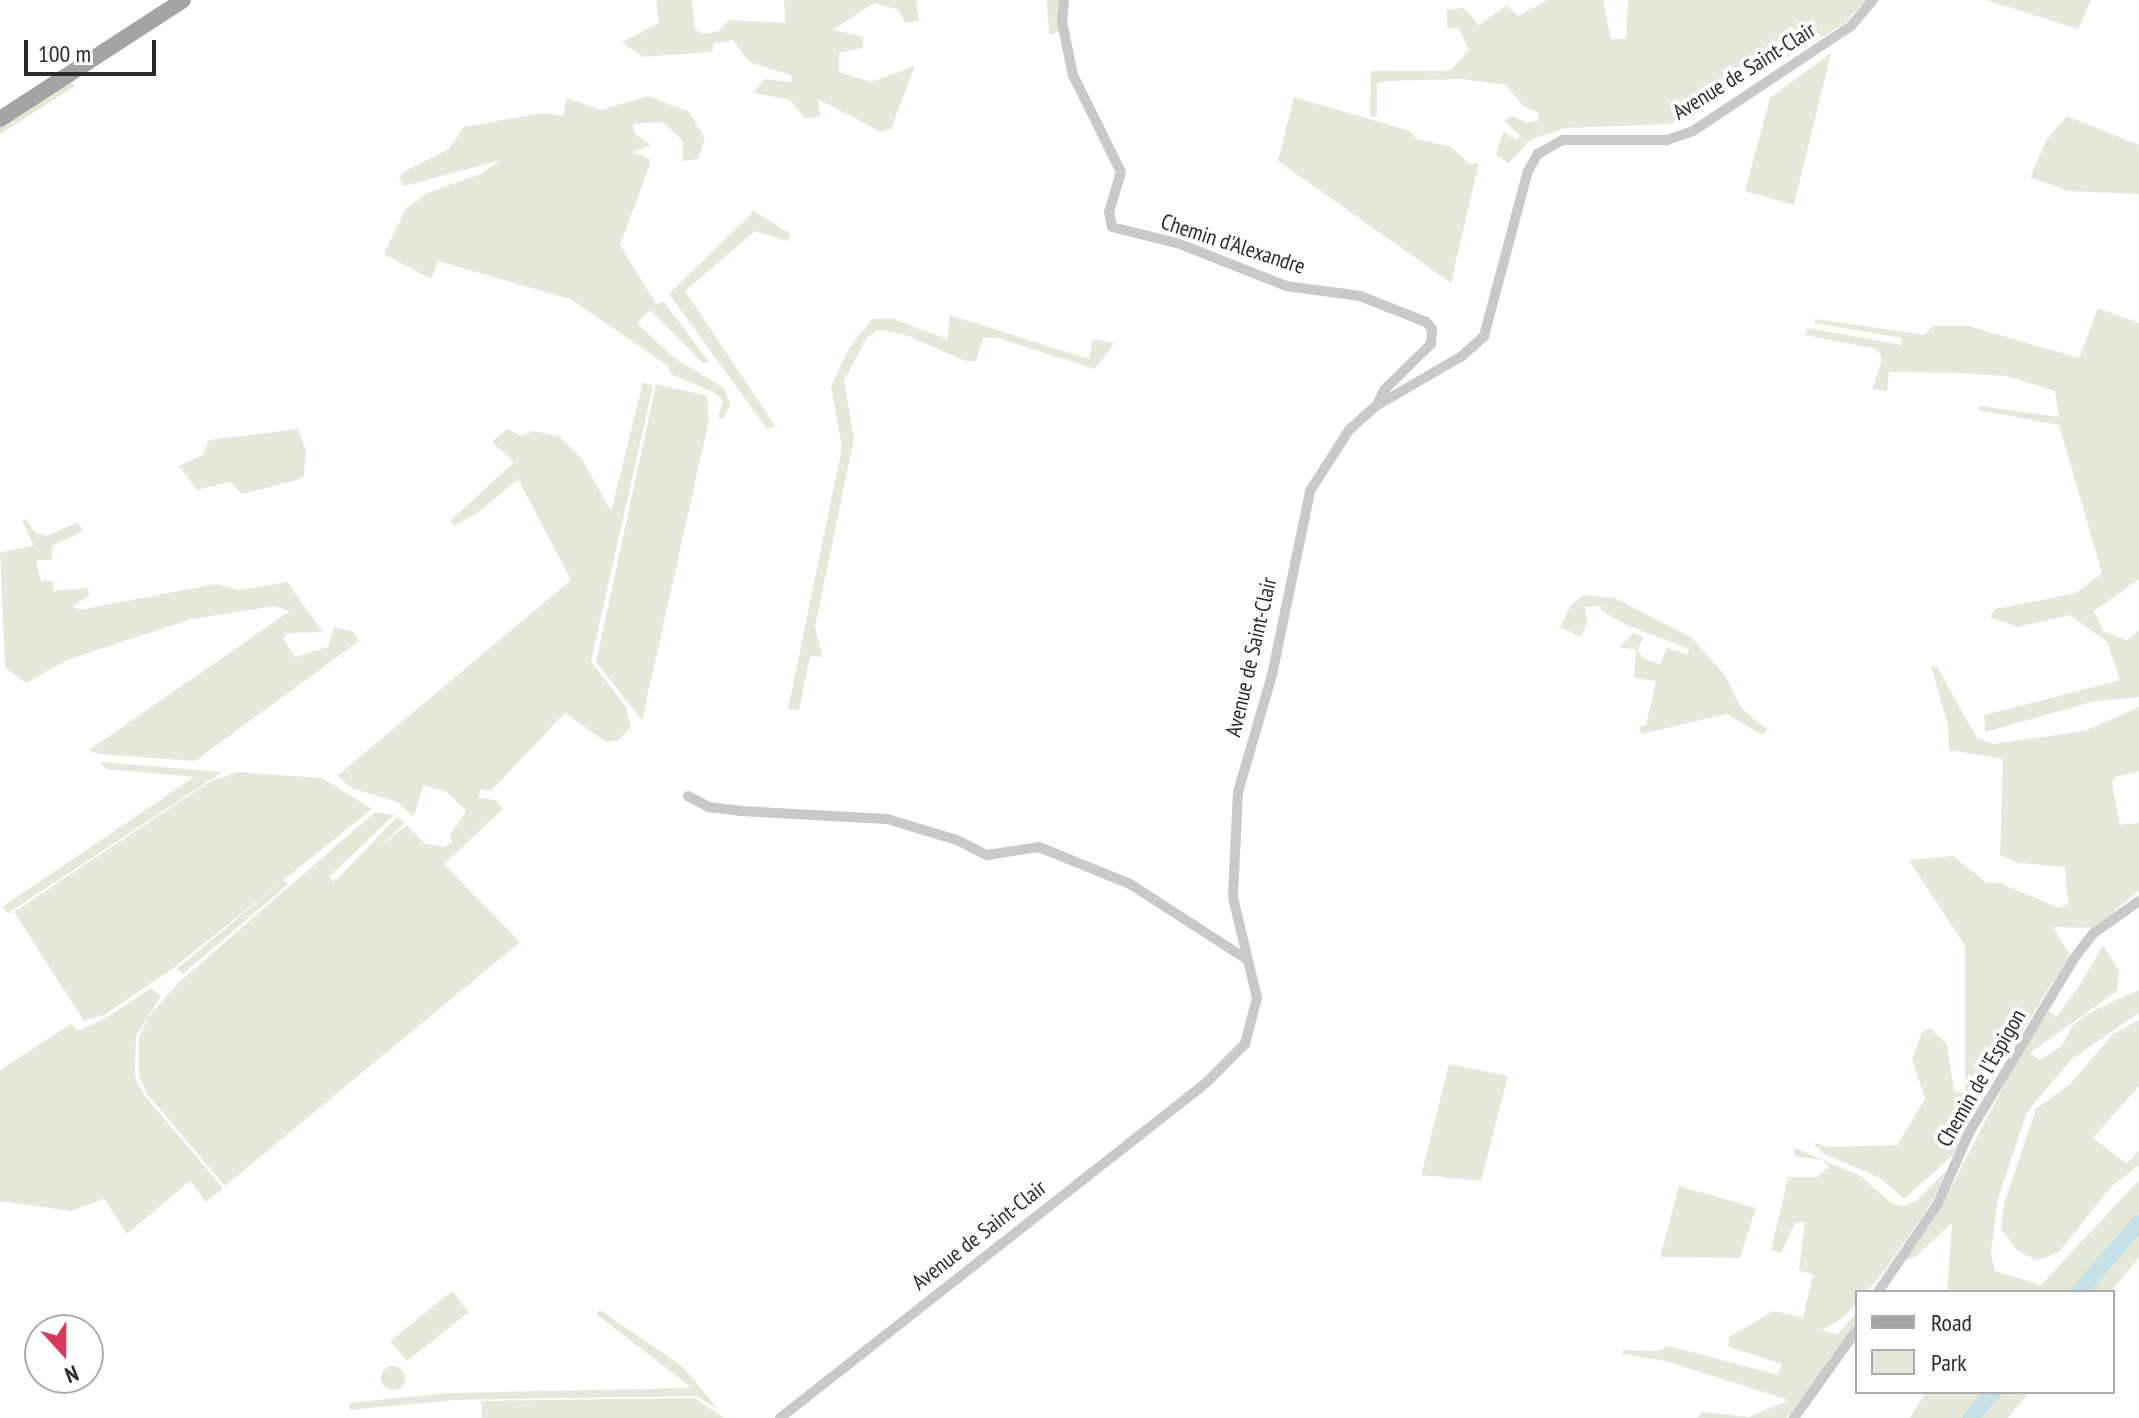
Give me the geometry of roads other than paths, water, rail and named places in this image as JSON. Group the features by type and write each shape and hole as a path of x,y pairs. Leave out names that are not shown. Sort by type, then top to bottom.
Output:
{"main road":[{"path":"0,119 183,0"}],"street":[{"name":"Chemin d'Alexandre","path":"1064,0 1062,22 1073,75 1121,172 1109,212 1112,227 1180,244 1286,286 1360,296 1426,322 1432,329 1431,344 1384,390 1376,406"},
{"name":"Avenue de Saint-Clair","path":"780,1418 1235,1057 1245,1044 1256,1011 1233,897 1238,792 1272,675 1310,491 1331,452 1376,406 1462,356 1484,336 1528,171 1538,154 1562,140 1667,140 1693,131 1851,26 1873,0"},
{"path":"688,796 709,807 740,811 887,819 957,840 987,855 1039,847 1130,884 1248,960"},
{"name":"Chemin de l'Espigon","path":"1879,1290 1937,1205 1970,1131 2075,957 2094,933 2139,901"},
{"path":"1794,1418 1855,1333"}],"waterway":[{"path":"2081,1290 2139,1223"},
{"path":"1971,1418 1991,1394"}]}
